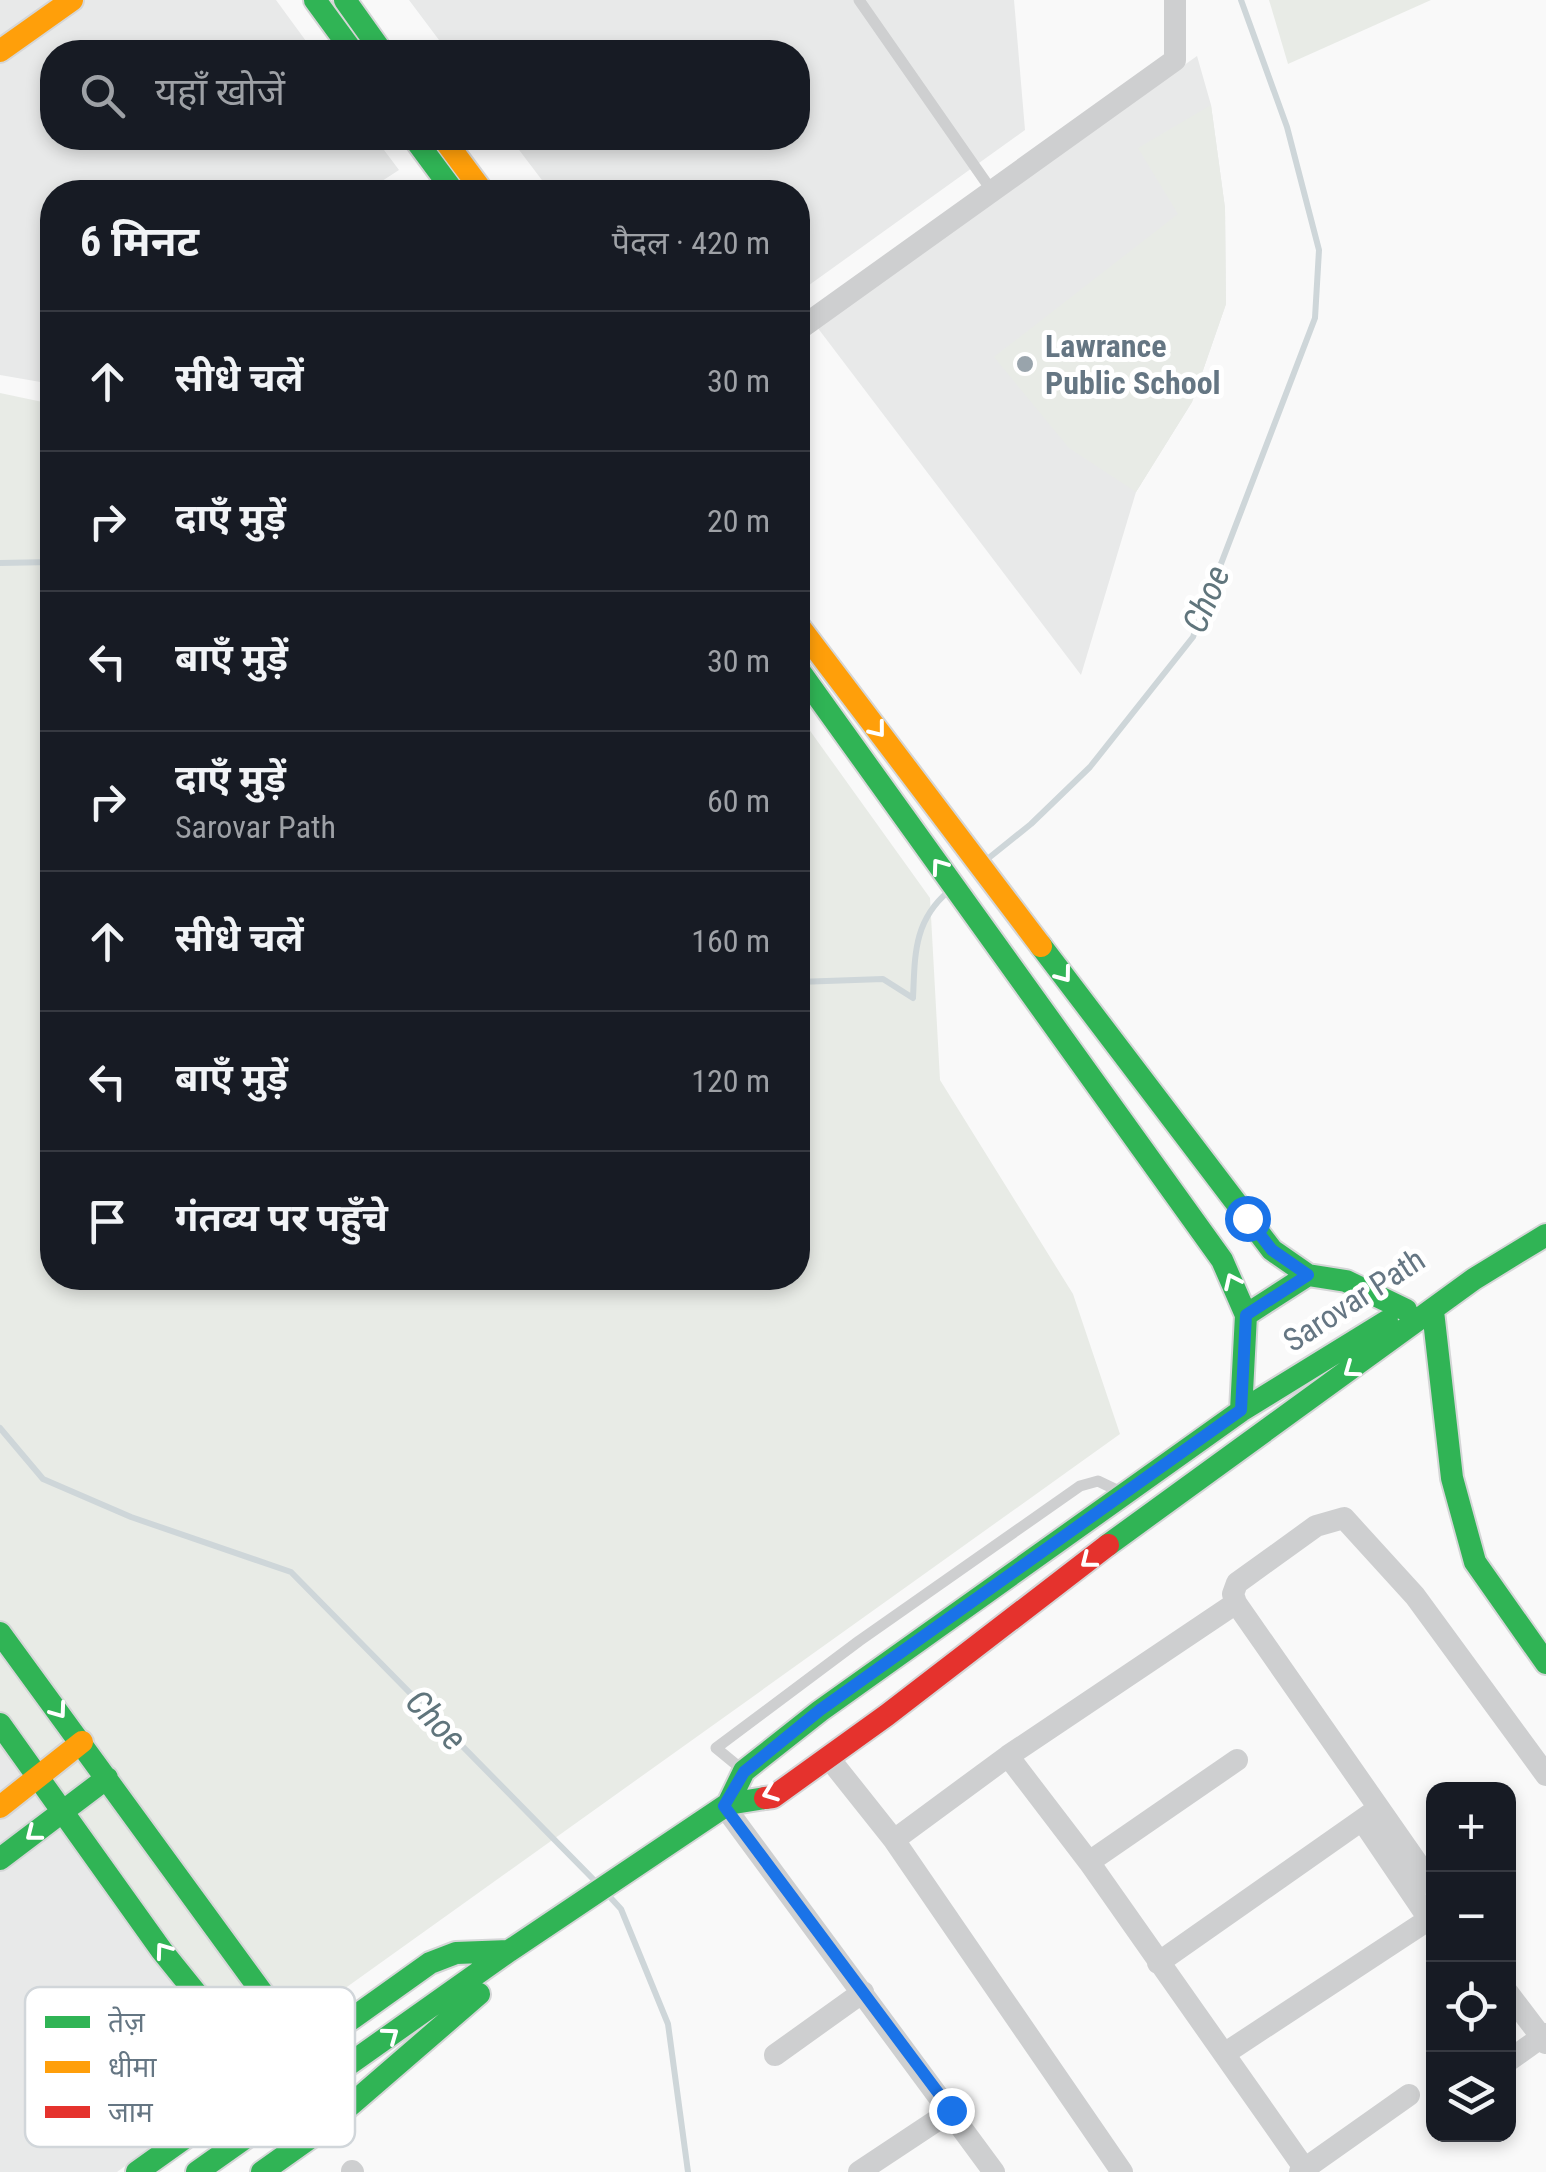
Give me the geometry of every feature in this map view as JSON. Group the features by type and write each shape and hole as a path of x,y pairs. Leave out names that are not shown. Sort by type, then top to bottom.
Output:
{"main road":[{"path":"0,51 72,0"},
{"path":"315,0 344,40"},
{"path":"345,0 373,40"},
{"path":"423,150 445,180"},
{"path":"453,150 474,180"},
{"path":"810,641 1272,1250 1308,1275 1346,1281 1406,1310"},
{"path":"820,700 842,683"},
{"path":"810,685 1222,1260 1246,1315 1241,1410"},
{"path":"981,924 1009,902"},
{"name":"Sarovar Path","path":"744,1772 820,1710 1241,1410 1406,1310 1457,1271 1546,1214"},
{"path":"355,2060 726,1805 773,1797 1123,1534 1508,1256 1546,1235"},
{"path":"1246,1315 1308,1275"},
{"path":"1433,1311 1452,1478 1475,1562 1546,1664"},
{"path":"0,1633 258,1987"},
{"path":"0,1724 191,1987"},
{"path":"0,1806 82,1742"},
{"path":"726,1805 744,1772"},
{"path":"0,1860 107,1778"},
{"path":"355,2016 445,1955 517,1946"},
{"path":"355,2101 520,1959 517,1946"},
{"path":"138,2172 173,2147"},
{"path":"197,2172 232,2147"},
{"path":"262,2172 297,2147"}],"street":[{"path":"810,321 1175,60 1174,0"},
{"path":"1426,1909 1371,1814 1236,1603 1237,1583 1316,1526 1344,1518 1415,1596 1546,1776"},
{"path":"894,1840 1008,1756 1236,1603"},
{"path":"1008,1756 1088,1862 1304,2171 1409,2095"},
{"path":"828,1757 894,1840 1122,2172"},
{"path":"1088,1862 1237,1760"},
{"path":"726,1805 994,2172"},
{"path":"1371,1814 1426,1879"},
{"path":"1158,1964 1371,1814"},
{"path":"1224,2054 1426,1921"},
{"path":"776,2056 863,1992"},
{"path":"1516,2003 1545,2038 1516,2056"},
{"path":"860,2172 951,2110"}],"lane":[{"path":"859,0 992,191"},
{"path":"744,1772 716,1748 858,1642 1080,1486 1098,1481 1125,1495"}],"shaded area":[{"path":"0,0 276,0 305,40 40,40 40,150 384,150 399,170 384,180 40,180 40,382 0,375"},
{"path":"409,0 1014,0 1025,130 810,284 810,180 542,180 519,150 810,150 810,40 439,40"},
{"path":"1269,0 1431,0 1288,64"},
{"name":"Lawrance Public School","path":"1197,56 1211,105 1225,208 1226,304 1192,402 1136,492 1081,675 817,327"},
{"path":"1211,105 1225,208 1226,304 1192,402 1136,492 1069,448 994,357 1178,214 1138,148"},
{"path":"0,393 40,401 40,1290 810,1290 810,731 930,898 940,1080 1073,1294 1120,1434 347,1987 189,1987 0,1721"},
{"path":"0,1737 176,1987 25,1987 25,2147 151,2147 117,2172 0,2172"}],"waterway":[{"name":"Choe","path":"985,861 1031,824 1090,767 1193,637 1315,318 1319,250 1287,127 1241,0"},
{"name":"Choe","path":"0,563 40,562"},
{"name":"Choe","path":"810,982 883,979 913,998 922,927 949,891"},
{"name":"Choe","path":"0,1428 43,1479 131,1517 291,1572 597,1883"},
{"name":"Choe","path":"609,1896 621,1909 668,2024 688,2172"}],"traffic: fast":[{"path":"315,0 344,40"},
{"path":"345,0 373,40"},
{"path":"423,150 445,180"},
{"path":"810,686 1222,1260 1246,1315 1241,1411"},
{"path":"1041,946 1272,1250 1308,1275 1346,1281 1406,1310"},
{"path":"1108,1545 1474,1279 1546,1235"},
{"path":"1246,1315 1308,1275"},
{"path":"1433,1311 1452,1478 1475,1562 1546,1663"},
{"path":"728,1804 744,1771 820,1711 1241,1411 1387,1321"},
{"path":"0,1633 258,1987"},
{"path":"0,1724 191,1987"},
{"path":"0,1859 107,1778"},
{"path":"355,2060 728,1804 765,1798"},
{"path":"355,2016 430,1963 456,1953 509,1951"},
{"path":"355,2101 479,1994"},
{"path":"137,2172 172,2147"},
{"path":"197,2172 232,2147"},
{"path":"262,2172 297,2147"}],"traffic: slow":[{"path":"0,51 72,0"},
{"path":"452,150 474,180"},
{"path":"810,641 1041,946"},
{"path":"0,1807 82,1742"}],"traffic: jam":[{"path":"765,1798 773,1797 887,1715 1108,1545"}],"place":[{"name":"Lawrance Public School","path":"1025,364"}],"route":[{"path":"951,2110 724,1806 744,1772 820,1710 1241,1410 1246,1315 1308,1275 1272,1250 1247,1218"}]}
